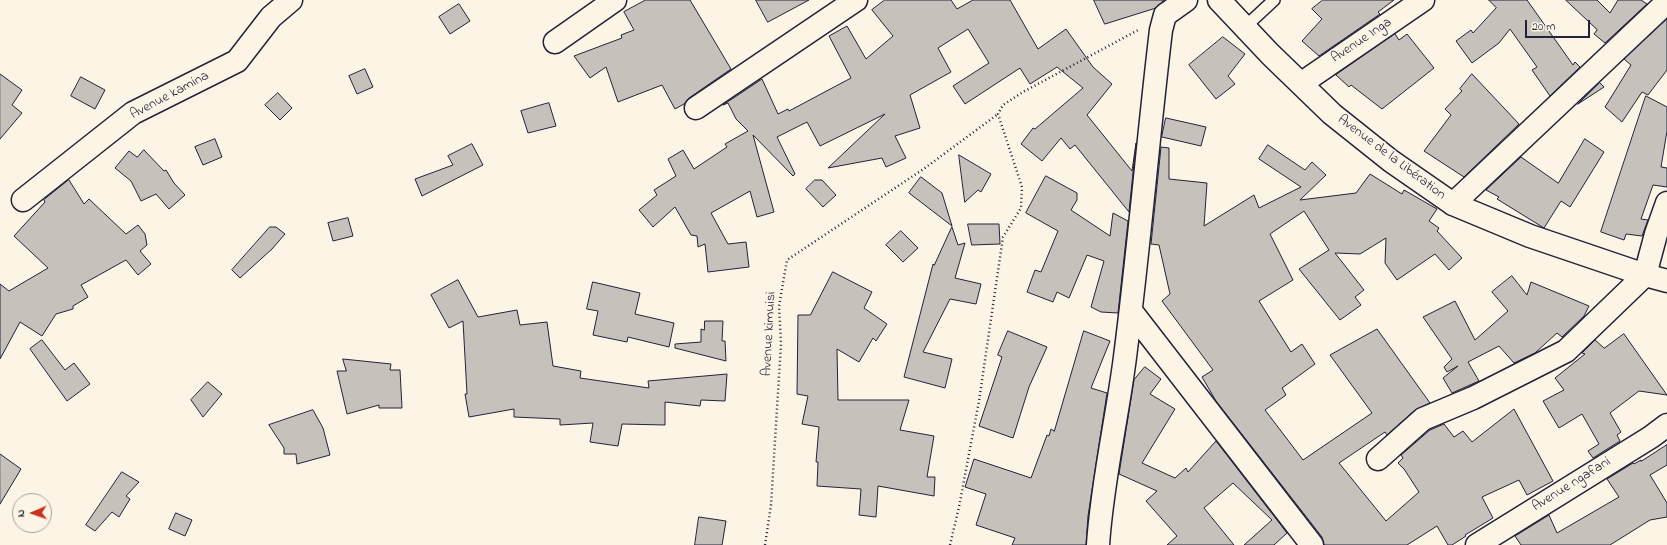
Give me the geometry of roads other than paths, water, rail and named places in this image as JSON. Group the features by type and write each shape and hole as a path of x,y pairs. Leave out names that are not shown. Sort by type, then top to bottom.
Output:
{"main road":[{"name":"Avenue kamina","path":"23,200 133,113 237,61 271,17 290,0"},
{"path":"555,42 615,0"},
{"path":"696,108 856,0"},
{"path":"1098,545 1100,518 1120,397 1131,311 1148,164 1149,128 1161,30 1165,15 1186,0"},
{"name":"Avenue de la Libération","path":"1219,0 1270,54 1302,83 1332,114 1390,161 1453,204 1530,236 1667,281"},
{"name":"Avenue Inga","path":"1302,83 1423,0"},
{"path":"1453,204 1667,2"},
{"path":"1378,459 1423,419 1473,398 1566,352 1645,275 1656,234 1667,203"},
{"path":"1131,311 1312,545"},
{"name":"Avenue ngafani","path":"1478,545 1651,437 1667,425"}],"lane":[{"path":"1245,27 1274,0"}]}
